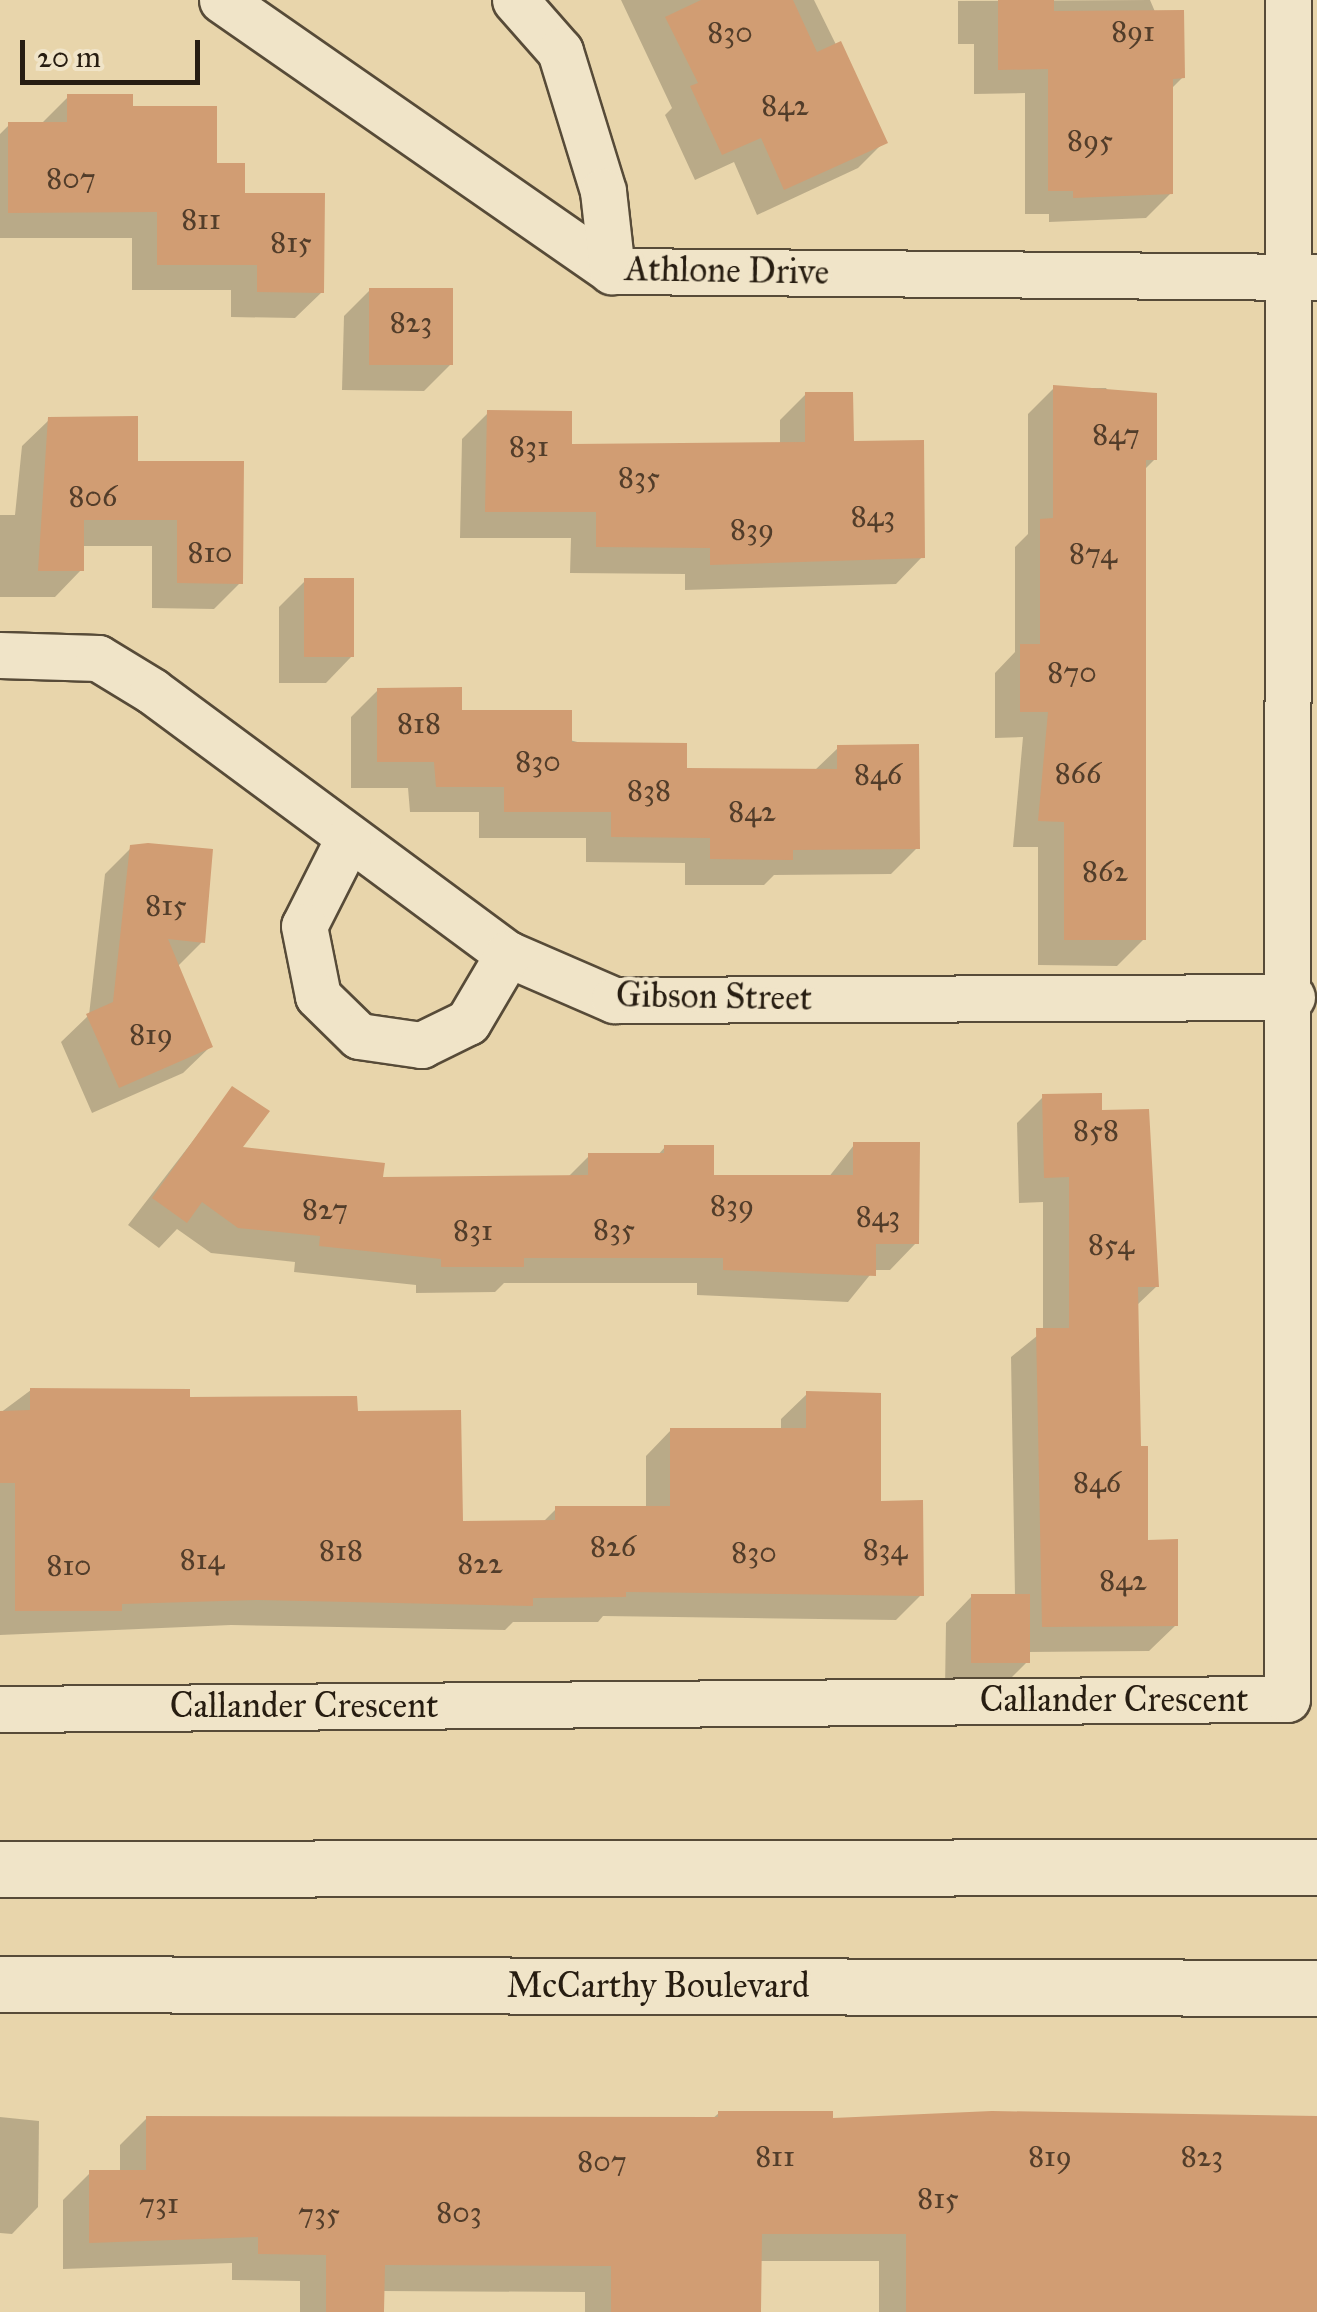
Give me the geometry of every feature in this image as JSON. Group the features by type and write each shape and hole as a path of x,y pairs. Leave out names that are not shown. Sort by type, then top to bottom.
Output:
{"main road":[{"path":"0,1868 1317,1867"},
{"name":"McCarthy Boulevard","path":"0,1984 1317,1988"}],"street":[{"name":"Athlone Drive","path":"222,0 612,271 1303,277"},
{"path":"515,0 560,52 603,191 612,271"},
{"name":"Callander Crescent","path":"0,1708 1287,1698 1304,1355 1292,996 1303,277 1288,0"},
{"name":"Gibson Street","path":"0,654 98,658 152,690 508,954 614,1000 1292,996"},
{"path":"348,839 304,926 318,996 360,1036 421,1046 468,1022 508,954"}],"building":[{"path":"701,0 793,0 817,52 841,41 888,143 784,190 761,138 722,155 690,86 698,83 665,17"},
{"path":"998,0 1054,0 1054,11 1184,10 1185,78 1173,79 1173,194 1073,198 1073,191 1048,191 1048,69 998,70"},
{"path":"67,94 133,94 133,106 217,106 217,163 245,163 245,193 325,193 324,293 257,292 257,265 157,265 157,212 8,213 8,122 67,122"},
{"path":"369,288 453,288 453,365 369,365"},
{"path":"1053,385 1157,393 1157,460 1146,460 1146,940 1064,940 1064,822 1038,821 1048,712 1020,712 1020,644 1040,644 1040,519 1053,518"},
{"path":"805,392 853,392 854,441 924,440 925,558 710,565 710,548 596,547 596,512 485,512 487,410 572,411 572,444 805,442"},
{"path":"138,416 138,461 244,461 243,584 177,583 177,520 84,520 84,571 38,571 48,417"},
{"path":"304,578 354,578 354,657 304,657"},
{"path":"462,687 462,710 572,710 572,742 687,743 687,768 837,769 837,745 919,744 920,849 793,850 793,860 710,859 710,838 611,837 611,812 504,812 504,787 436,787 434,762 377,762 377,688"},
{"path":"130,845 213,849 205,943 168,939 213,1047 119,1088 86,1014 113,1002"},
{"path":"232,1086 270,1111 243,1147 385,1163 383,1177 588,1175 588,1153 664,1153 664,1145 714,1145 714,1175 853,1175 853,1142 920,1142 919,1244 876,1244 876,1276 723,1270 723,1258 524,1258 524,1267 441,1267 441,1259 319,1246 320,1236 238,1228 202,1202 187,1223 152,1198"},
{"path":"1102,1093 1102,1110 1149,1109 1159,1287 1138,1287 1141,1446 1148,1446 1148,1540 1178,1539 1178,1626 1042,1627 1036,1328 1069,1328 1069,1177 1044,1178 1042,1094"},
{"path":"30,1388 190,1389 190,1397 357,1396 358,1411 461,1410 463,1521 555,1520 555,1506 670,1506 670,1428 806,1428 806,1391 881,1393 881,1501 923,1500 924,1596 626,1592 626,1597 533,1598 533,1606 258,1600 122,1604 122,1611 15,1611 15,1483 0,1483 0,1411 30,1410"},
{"path":"971,1594 1030,1594 1030,1663 971,1663"},
{"path":"718,2111 833,2111 833,2118 992,2111 1317,2116 1317,2312 906,2312 906,2234 762,2234 761,2312 611,2312 611,2266 385,2265 384,2312 326,2312 326,2255 258,2254 258,2237 89,2243 89,2170 146,2170 146,2116 718,2117"}]}
